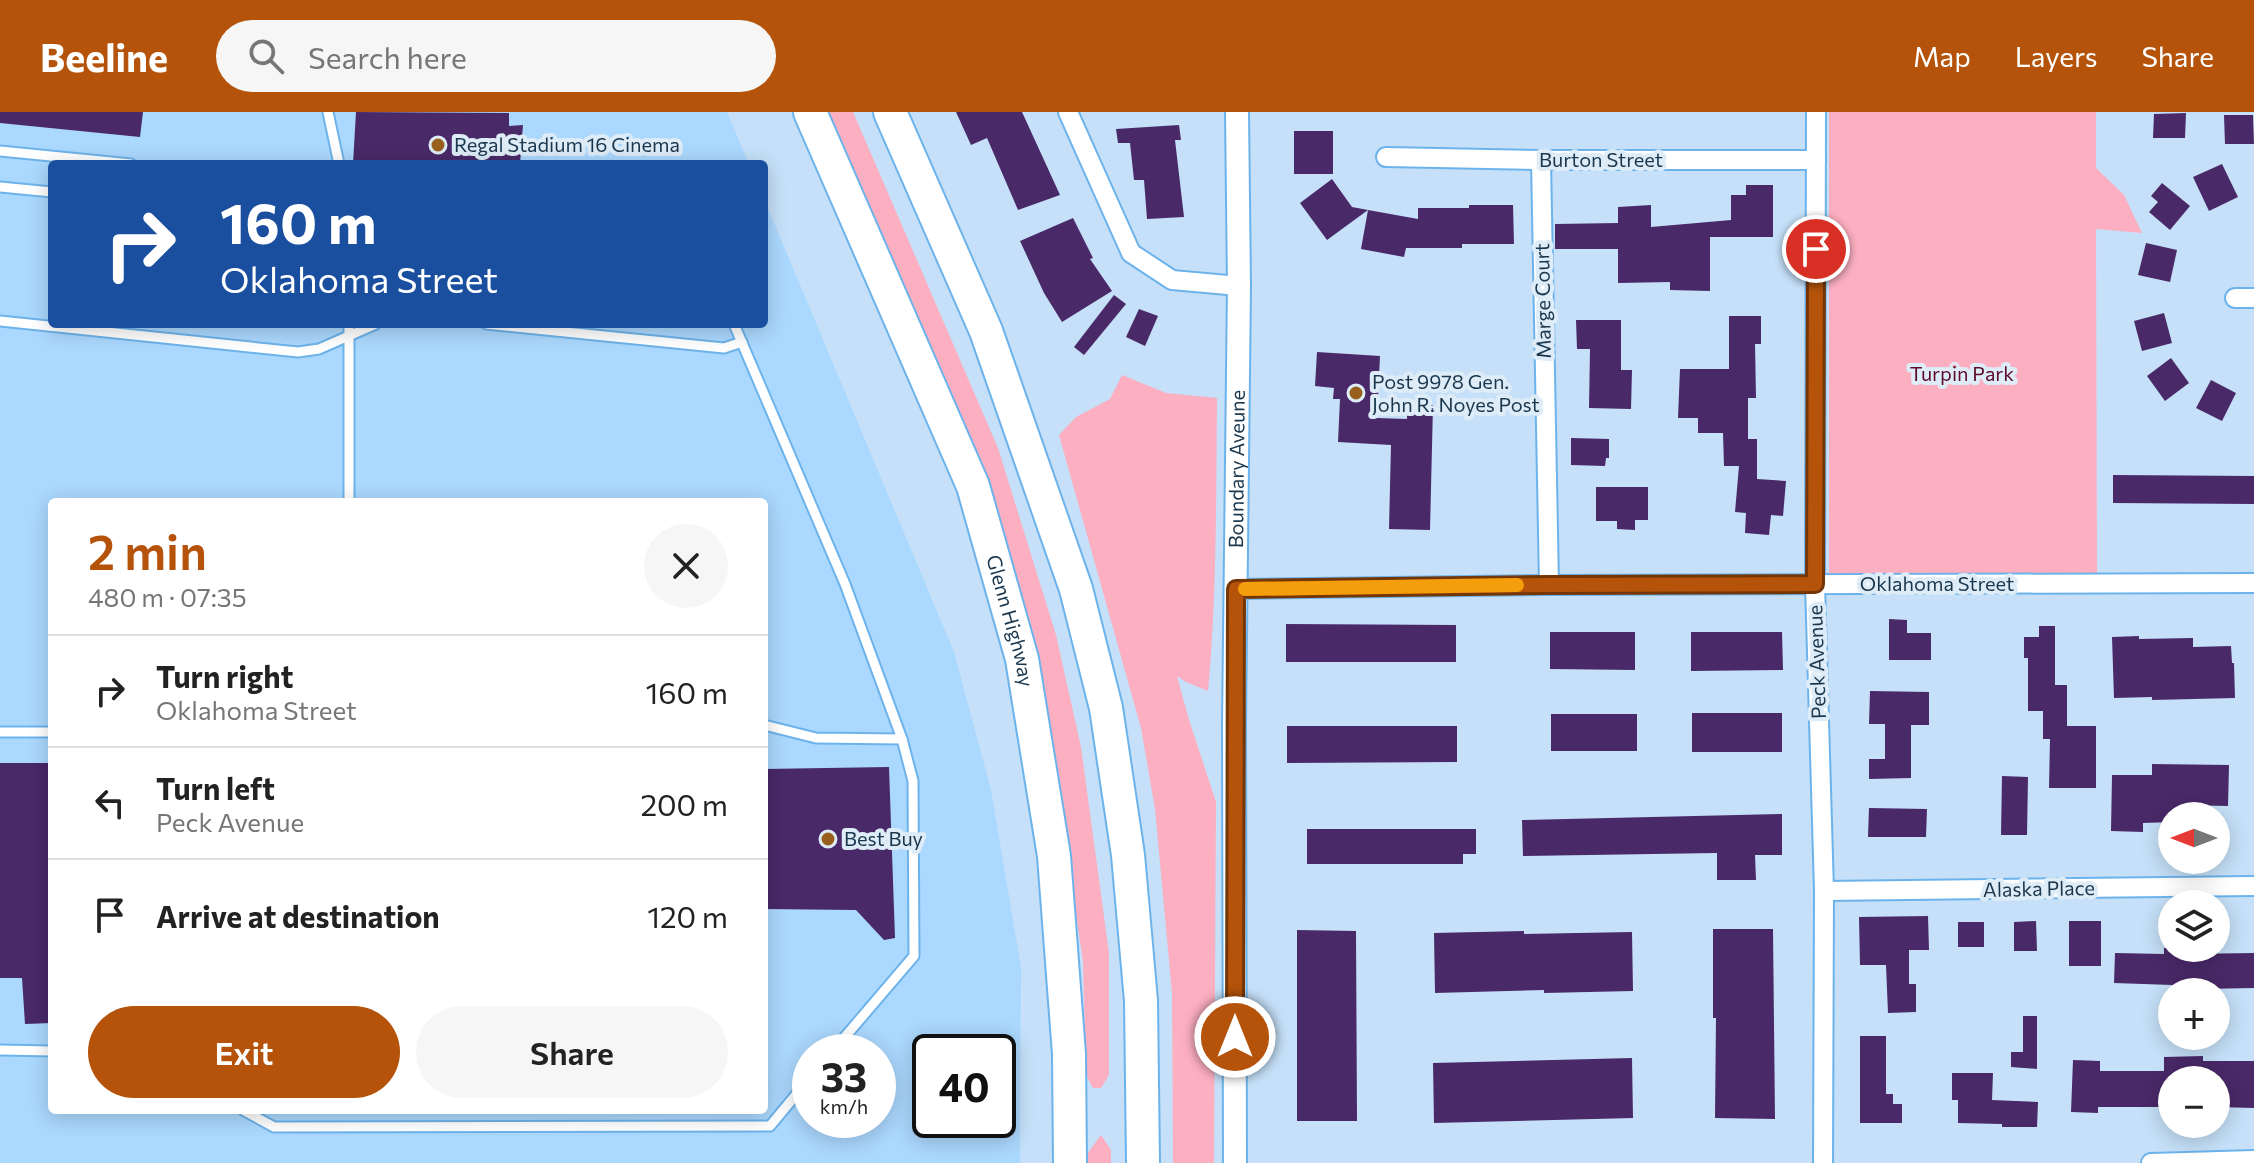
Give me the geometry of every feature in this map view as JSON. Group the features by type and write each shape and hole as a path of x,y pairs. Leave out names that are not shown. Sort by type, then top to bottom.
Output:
{"highway":[{"name":"Glenn Highway","path":"810,112 973,486 1022,659 1054,856 1069,1054 1070,1163"},
{"path":"890,112 986,331"},
{"path":"902,112 986,331 1076,589 1106,708 1128,855 1141,1001 1143,1163"}],"street":[{"path":"1068,112 1131,253 1172,280 1239,286"},
{"name":"Boundary Aveune","path":"1235,1163 1237,112"},
{"name":"Peck Avenue","path":"1816,112 1815,584 1824,891 1823,1163"},
{"name":"Burton Street","path":"1386,157 1816,160"},
{"name":"Marge Court","path":"1541,160 1549,585"},
{"name":"Oklahoma Street","path":"1236,589 2254,583"},
{"name":"Alaska Place","path":"1824,891 2254,886"},
{"path":"2151,1163 2254,1160"}],"lane":[{"path":"328,112 338,160"},
{"path":"0,151 91,160"},
{"path":"0,187 48,192"},
{"path":"0,321 48,326"},
{"path":"65,328 298,352 319,349 367,328"},
{"path":"349,328 349,498"},
{"path":"526,328 724,348 742,342"},
{"path":"736,328 845,584 902,739 913,781 914,956 847,1034"},
{"path":"768,726 816,738 902,739"},
{"path":"0,732 48,732"},
{"path":"0,1050 48,1051"},
{"path":"250,1114 274,1127 770,1126 792,1100"}],"shaded area":[{"path":"0,112 727,112 747,160 48,160 48,328 768,328 768,209 954,652 991,790 1021,967 1020,1163 0,1163"}],"green space":[{"path":"824,112 853,112 998,448 1056,635 1081,747 1109,953 1109,1075 1101,1088 1093,1088 1086,1075 1083,961 1049,739"},
{"name":"Turpin Park","path":"1829,112 2096,112 2096,168 2124,195 2142,233 2096,229 2097,577 1829,575"},
{"path":"1122,375 1166,393 1217,398 1215,582 1208,691 1177,676 1216,802 1214,1163 1173,1163 1172,993 1155,809 1141,728 1059,435 1076,417 1110,399"},
{"path":"1101,1135 1111,1150 1111,1163 1087,1163 1087,1154"}],"building":[{"path":"0,112 143,112 140,137 0,123"},
{"name":"Regal Stadium 16 Cinema","path":"356,112 509,113 509,126 523,125 520,160 353,160"},
{"path":"956,112 1022,112 1060,195 1018,210 987,138 971,145"},
{"path":"2186,113 2185,138 2153,138 2154,114"},
{"path":"2224,115 2253,115 2254,144 2225,144"},
{"path":"1179,125 1181,140 1175,140 1184,217 1147,219 1144,180 1134,180 1130,143 1118,143 1116,129"},
{"path":"1294,131 1333,131 1333,174 1294,174"},
{"path":"2222,164 2238,197 2209,211 2193,177"},
{"path":"1332,179 1352,207 1368,210 1327,240 1300,203"},
{"path":"2162,183 2190,206 2170,230 2149,212 2158,202 2151,196"},
{"path":"1746,185 1773,185 1773,237 1710,237 1710,291 1670,290 1670,282 1618,283 1618,249 1555,249 1555,224 1618,223 1618,207 1651,205 1651,227 1731,220 1731,195 1746,195"},
{"path":"1469,205 1513,205 1514,244 1406,248 1404,257 1361,249 1368,210 1418,219 1418,208 1469,208"},
{"path":"1073,218 1093,258 1090,259 1112,291 1062,322 1044,293 1020,241"},
{"path":"2146,243 2177,250 2170,282 2138,275"},
{"path":"1114,295 1126,304 1084,355 1074,347"},
{"path":"1139,309 1158,316 1145,346 1126,337"},
{"path":"2164,313 2172,343 2142,351 2134,321"},
{"path":"1729,316 1761,316 1761,344 1755,344 1756,398 1748,398 1748,439 1757,439 1757,479 1786,481 1783,516 1771,515 1769,535 1745,533 1746,513 1735,512 1739,466 1724,466 1723,433 1698,433 1698,418 1678,418 1680,369 1729,369"},
{"path":"1576,320 1621,320 1621,370 1632,370 1631,409 1589,408 1590,349 1577,349"},
{"path":"1317,352 1380,356 1377,418 1407,419 1407,405 1433,405 1430,530 1389,529 1391,445 1338,442 1340,399 1333,399 1334,388 1315,386"},
{"path":"2171,358 2189,383 2165,401 2147,376"},
{"path":"2211,380 2236,393 2222,421 2196,408"},
{"path":"1571,438 1609,439 1609,458 1606,458 1605,466 1571,465"},
{"path":"2113,475 2254,476 2254,504 2113,503"},
{"path":"1596,487 1648,487 1648,520 1635,520 1635,530 1617,529 1617,521 1596,521"},
{"path":"1889,619 1907,620 1907,633 1931,633 1931,660 1889,660"},
{"path":"1286,624 1456,625 1456,662 1286,662"},
{"path":"2039,626 2055,626 2055,685 2067,685 2067,726 2096,726 2096,788 2049,788 2050,739 2043,739 2043,711 2028,711 2028,658 2024,658 2024,637 2039,637"},
{"path":"1550,632 1635,632 1635,670 1550,669"},
{"path":"1691,632 1782,632 1783,670 1691,671"},
{"path":"2139,636 2139,639 2193,638 2193,647 2231,646 2235,698 2114,698 2112,637"},
{"path":"1870,691 1929,692 1929,725 1911,725 1911,778 1869,779 1869,759 1885,759 1885,724 1869,724"},
{"path":"1692,713 1782,713 1782,752 1692,752"},
{"path":"1551,714 1637,714 1637,751 1551,751"},
{"path":"1287,726 1457,726 1457,762 1287,763"},
{"path":"0,763 48,763 48,1023 25,1024 22,978 0,978"},
{"path":"2152,764 2229,765 2228,802 2158,802 2158,822 2143,823 2143,832 2111,831 2112,775 2152,775"},
{"name":"Best Buy","path":"889,767 895,938 884,940 856,910 768,909 768,769"},
{"path":"2002,776 2028,777 2027,835 2001,835"},
{"path":"1869,808 1927,809 1926,837 1868,837"},
{"path":"1782,814 1782,855 1755,855 1756,880 1717,880 1717,853 1523,856 1522,820"},
{"path":"1307,829 1476,829 1476,854 1463,854 1463,864 1307,864"},
{"path":"1928,916 1929,950 1909,950 1909,984 1916,984 1916,1012 1888,1013 1886,965 1860,965 1859,917"},
{"path":"2036,921 2037,951 2014,951 2014,922"},
{"path":"2069,921 2101,921 2101,966 2069,966"},
{"path":"1958,922 1984,922 1984,947 1958,947"},
{"path":"1713,929 1773,929 1775,1119 1715,1118"},
{"path":"1297,930 1356,931 1357,1121 1297,1121"},
{"path":"1524,931 1524,934 1632,932 1633,991 1435,993 1434,933"},
{"path":"2115,953 2158,954 2158,962 2230,962 2230,953 2254,953 2254,988 2230,988 2230,978 2158,978 2158,984 2114,983"},
{"path":"2023,1016 2037,1016 2037,1069 2011,1067 2011,1052 2023,1052"},
{"path":"1860,1036 1886,1036 1886,1094 1893,1094 1893,1104 1902,1104 1902,1123 1860,1123"},
{"path":"2203,1056 2203,1061 2254,1061 2254,1108 2230,1107 2230,1066 2164,1066 2164,1057"},
{"path":"1632,1058 1633,1118 1434,1123 1433,1063"},
{"path":"2073,1060 2100,1061 2100,1071 2158,1071 2158,1107 2098,1107 2098,1113 2071,1112"},
{"path":"1952,1073 1993,1073 1992,1100 2038,1102 2037,1127 1958,1123 1958,1100 1952,1100"}],"slow traffic":[{"path":"1245,589 1517,585"}],"place":[{"name":"Regal Stadium 16 Cinema","path":"438,145"},
{"name":"Post 9978 Gen. John R. Noyes Post","path":"1356,393"},
{"name":"Best Buy","path":"828,839"}],"route":[{"path":"1235,1037 1236,589 1815,584 1816,249"}]}
